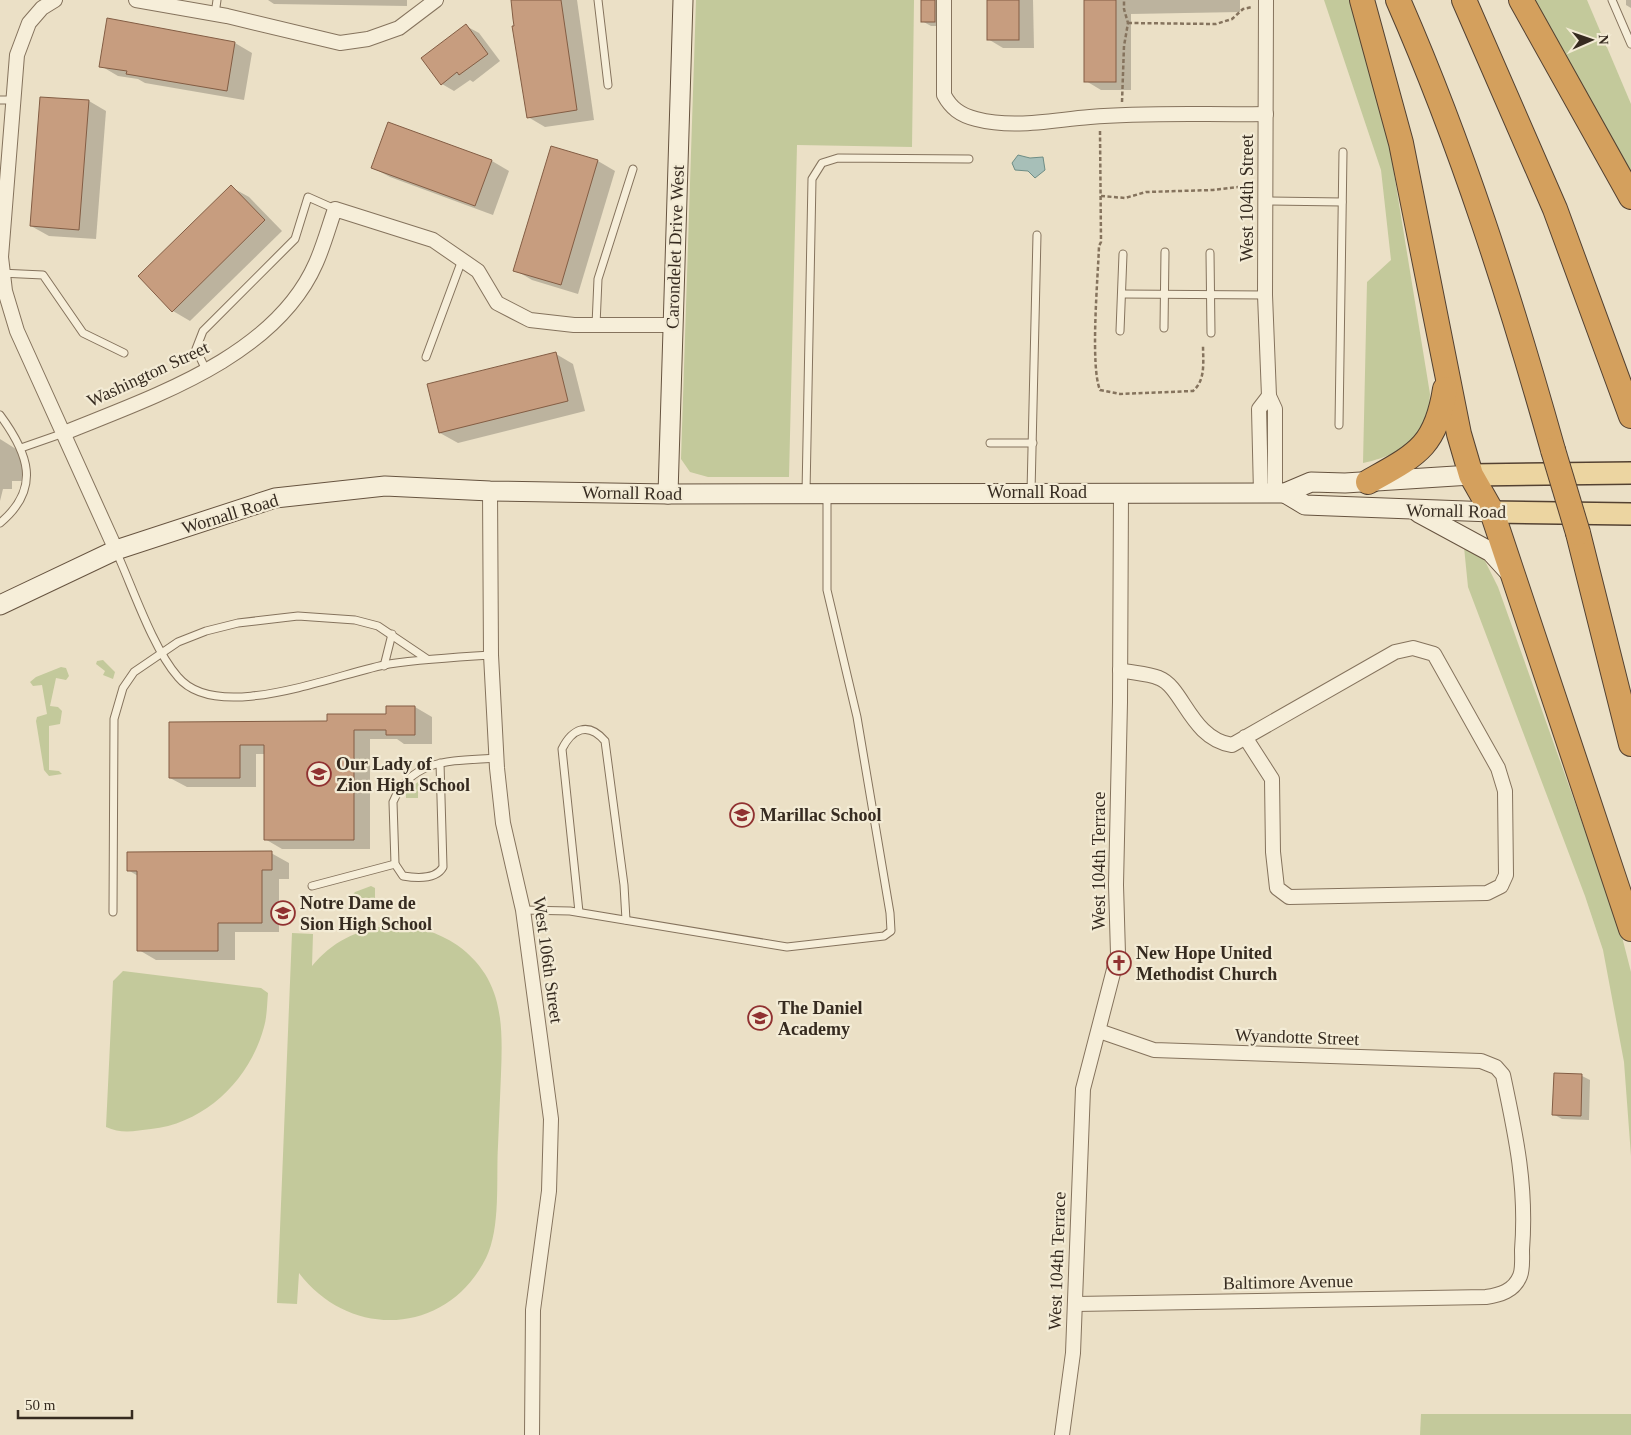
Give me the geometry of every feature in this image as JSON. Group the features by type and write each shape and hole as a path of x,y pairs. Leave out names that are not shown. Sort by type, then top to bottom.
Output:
{"highway":[{"path":"1362,0 1401,143 1459,434 1471,475 1492,512 1515,578 1631,929"},
{"path":"1398,0 1477,200 1501,271 1578,533 1631,744"},
{"path":"1464,0 1555,209 1631,416"},
{"path":"1521,0 1631,197"},
{"path":"1368,482 1407,461 1422,449 1432,434 1441,414 1447,378"}],"main road":[{"name":"Carondelet Drive West","path":"668,494 683,0"},
{"name":"Wornall Road","path":"0,604 116,550 274,498 385,486 490,491 668,494 1274,493 1311,482 1368,482 1471,475 1631,474"},
{"name":"Wornall Road","path":"1274,493 1305,505 1416,511 1631,514"},
{"path":"1416,511 1491,552 1515,578"}],"street":[{"path":"55,0 42,8 29,23 17,55 7,100 1,273 4,291 17,331 116,550"},
{"path":"136,0 215,14 340,43 368,39 399,28 436,0"},
{"path":"944,0 944,95 950,107 960,113 981,120 1011,124 1122,116 1266,114"},
{"name":"West 104th Street","path":"1266,3 1265,295 1268,396 1259,409 1274,493"},
{"path":"335,209 433,240 478,271 497,303 530,320 596,325 672,325"},
{"name":"Washington Street","path":"64,433 159,394 206,370 259,336 301,288 316,263 335,209"},
{"name":"West 106th Street","path":"490,491 491,655 496,758 503,823 523,910 551,1119 549,1191 534,1310 532,1435"},
{"name":"West 104th Terrace","path":"1062,1435 1073,1354 1083,1089 1118,954 1116,885 1121,492"},
{"path":"1120,670 1160,678 1174,692 1191,719 1220,743 1232,744 1394,652 1413,648 1434,654 1498,768 1505,791 1506,875 1501,886 1487,893 1289,897 1277,888 1273,852 1272,779 1245,737"},
{"name":"Wyandotte Street","path":"1099,1031 1154,1050 1480,1061 1496,1067 1503,1075 1519,1147 1524,1220 1520,1276 1512,1288 1502,1294"},
{"name":"Baltimore Avenue","path":"1075,1304 1486,1298 1502,1294"}],"lane":[{"path":"215,14 217,0"},
{"path":"598,0 608,85"},
{"path":"1612,0 1631,44"},
{"path":"1339,425 1343,152"},
{"path":"806,494 812,179 822,163 838,158 969,159"},
{"path":"596,325 598,279 634,169"},
{"path":"206,370 196,348 203,331 295,239 308,197 335,209"},
{"path":"1266,197 1342,202"},
{"path":"1032,492 1037,235"},
{"path":"1164,328 1166,252"},
{"path":"1210,253 1211,333"},
{"path":"1120,332 1123,254"},
{"path":"426,357 462,260"},
{"path":"1,273 43,275 83,334 124,353"},
{"path":"1122,294 1265,295"},
{"path":"0,414 18,439 26,459 27,483 14,512 0,523"},
{"path":"21,448 64,433"},
{"path":"990,443 1032,443"},
{"path":"523,910 579,912 787,947 884,936 891,931 890,913 857,717 827,590 827,494"},
{"path":"116,550 161,652 178,678 196,691 221,696 270,695 384,666 427,659 491,655"},
{"path":"113,912 114,720 123,688 134,672 178,642 206,631 238,623 289,617 354,620 378,626 427,659"},
{"path":"384,666 392,634"},
{"path":"579,912 562,749 569,736 580,730 590,730 599,734 605,741 624,885 626,920"},
{"path":"440,763 443,867 434,876 402,876 395,864 393,802 397,793 415,773 425,767 440,763 496,758"},
{"path":"312,886 395,864"}],"path":[{"path":"1122,116 1124,46 1128,24 1124,0"},
{"path":"1128,24 1216,24 1232,19 1247,8 1266,3"},
{"path":"1101,196 1125,198 1146,192 1214,190 1247,186 1247,192 1266,197"}],"green space":[{"path":"696,0 914,0 912,147 797,145 789,477 708,477 690,472 681,459"},
{"path":"1324,0 1361,0 1379,81 1430,394 1426,422 1413,440 1390,455 1363,463 1367,282 1391,260 1381,170"},
{"path":"1532,0 1587,0 1631,104 1631,174"},
{"path":"1464,547 1484,559 1498,587 1620,929 1631,972 1631,1156 1624,1062 1603,950 1585,896 1468,587"},
{"path":"103,660 115,672 113,679 103,675 105,671 96,664 97,661"},
{"path":"61,667 66,668 69,676 66,680 56,678 50,706 58,707 62,711 60,724 49,726 49,770 59,771 62,774 49,776 44,770 36,721 37,717 47,714 42,685 33,686 30,682 36,677"},
{"path":"426,776 430,778 431,784 418,786 418,798 406,798 406,791"},
{"path":"371,886 375,888 375,898 350,898 355,892"},
{"path":"389,926 416,928 441,936 457,945 472,958 484,972 497,1002 502,1055 497,1203 491,1246 486,1258 469,1284 448,1303 423,1315 397,1320 370,1318 344,1310 320,1295 299,1273 297,1304 277,1303 292,933 313,934 312,966 328,950 346,938 366,930"},
{"path":"123,971 261,988 268,993 264,1027 248,1064 237,1081 223,1095 207,1108 190,1118 171,1125 139,1131 123,1131 106,1127 113,981"},
{"path":"1421,1414 1631,1414 1631,1435 1420,1435"}],"water":[{"path":"1018,155 1030,158 1043,157 1045,170 1035,178 1028,171 1015,170 1012,163"}],"building":[{"path":"511,0 561,0 577,110 527,118 512,26 514,26"},
{"path":"921,0 935,0 935,22 921,22"},
{"path":"987,0 1019,0 1019,40 987,40"},
{"path":"1084,0 1116,0 1116,82 1084,82"},
{"path":"107,18 235,42 227,91 126,74 127,71 99,67"},
{"path":"466,24 488,54 459,75 457,72 441,85 421,58"},
{"path":"40,97 89,100 79,230 30,226"},
{"path":"388,122 492,160 475,206 371,168"},
{"path":"551,146 598,160 561,285 513,271"},
{"path":"231,185 265,220 172,312 138,276"},
{"path":"556,352 568,401 439,433 427,384"},
{"path":"386,706 415,706 415,735 386,735 386,730 354,730 354,840 264,840 264,745 240,745 240,778 169,778 169,722 327,721 327,714 386,714"},
{"path":"272,851 272,870 262,870 262,923 218,923 218,951 137,951 137,871 127,871 127,852"},
{"path":"1554,1073 1582,1074 1581,1116 1552,1115"}],"place":[{"name":"Our Lady of Zion High School","path":"319,774"},
{"name":"Marillac School","path":"742,815"},
{"name":"Notre Dame de Sion High School","path":"283,913"},
{"name":"New Hope United Methodist Church","path":"1119,963"},
{"name":"The Daniel Academy","path":"760,1018"}]}
